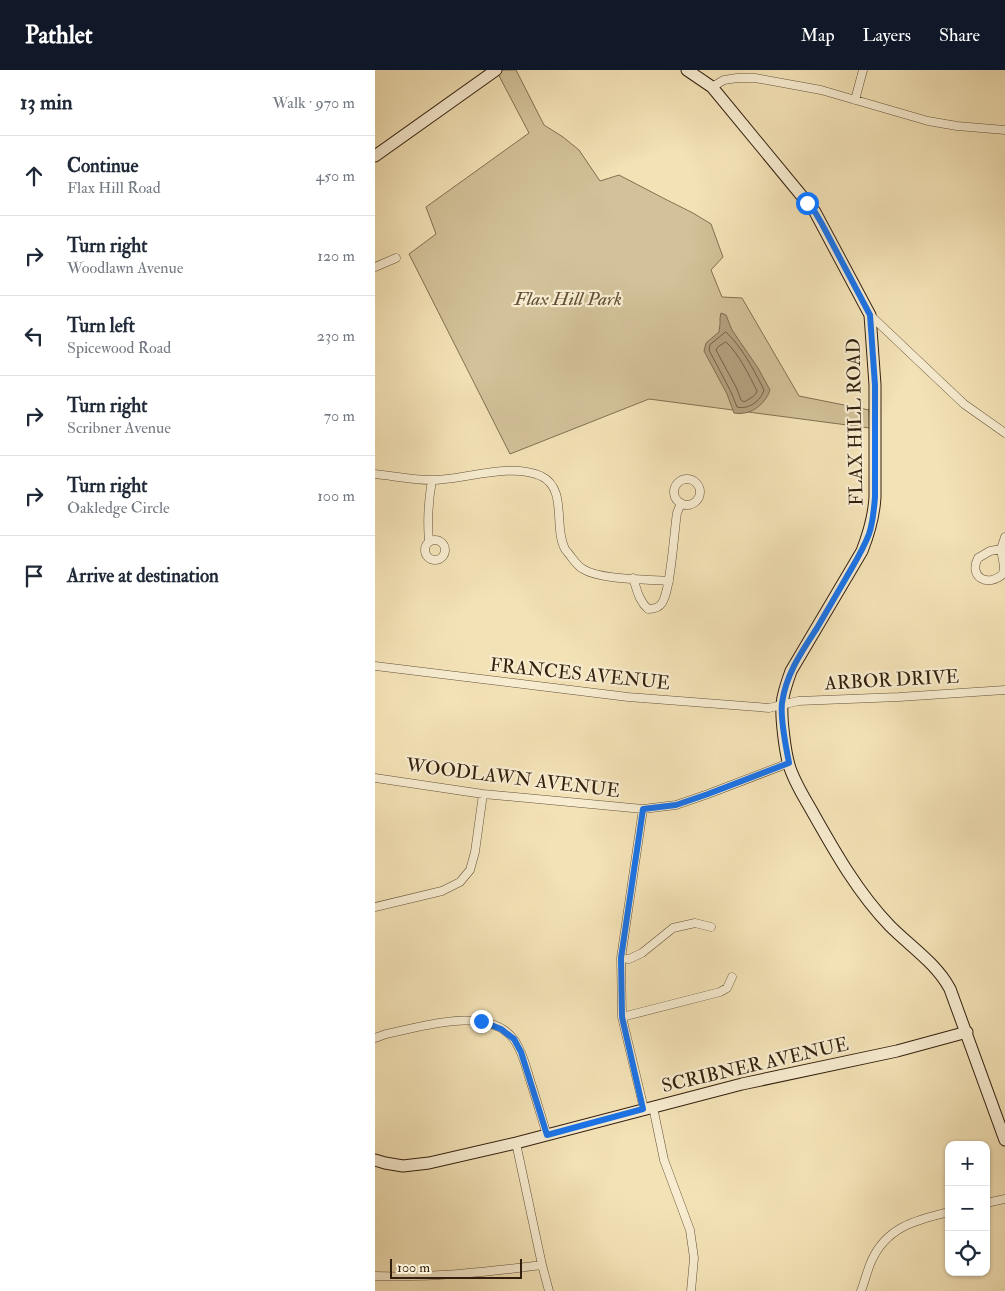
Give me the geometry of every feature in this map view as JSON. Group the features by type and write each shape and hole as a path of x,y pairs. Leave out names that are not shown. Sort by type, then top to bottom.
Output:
{"main road":[{"path":"375,156 496,70"},
{"name":"FLAX HILL ROAD","path":"687,70 712,87 815,212 870,315 875,385 874,515 862,551 791,671 782,704 784,735 789,763 799,788 852,878 890,926 921,953 945,979 951,989 1005,1140"},
{"name":"SCRIBNER AVENUE","path":"375,1160 395,1165 429,1163 516,1143 742,1084 897,1050 967,1032"}],"street":[{"path":"855,100 863,70"},
{"path":"712,87 724,80 752,78 821,90 935,122 970,128 1005,130"},
{"path":"375,267 396,258"},
{"path":"870,315 964,404 1005,434"},
{"path":"375,474 432,480 509,471 542,476 557,493 560,528 565,548 582,569 601,576 669,581"},
{"path":"429,542 427,520 432,480"},
{"path":"633,578 639,599 648,609 655,609 662,604 669,581 677,513 681,503"},
{"path":"1001,548 986,552 978,558 975,566 978,576 991,581 1003,574 1004,566 1001,548 1005,537"},
{"name":"FRANCES AVENUE","path":"375,666 628,697 769,708 782,704"},
{"name":"ARBOR DRIVE","path":"782,704 798,701 1005,690"},
{"name":"WOODLAWN AVENUE","path":"375,778 483,794 643,809 676,805 789,763"},
{"path":"375,907 442,891 460,882 470,870 473,861 483,794"},
{"path":"643,809 621,958 622,1017 664,1160 690,1230 694,1258 691,1291"},
{"path":"621,958 629,959 642,953 673,928 695,922 711,927"},
{"path":"622,1017 720,992 727,988 732,977"},
{"path":"375,1038 385,1034 453,1021 481,1021 501,1029 514,1039 521,1052 547,1135"},
{"path":"516,1143 549,1291"},
{"path":"990,1202 1005,1199"},
{"path":"864,1290 868,1270 875,1254 893,1233 912,1222 945,1213"},
{"path":"375,1276 403,1277 491,1271 542,1264"}],"green space":[{"name":"Flax Hill Park","path":"501,70 516,70 544,125 579,150 600,181 619,175 711,224 723,257 711,270 722,297 742,298 799,396 869,410 870,428 649,399 510,454 409,254 436,234 426,207 529,133 497,72"}],"water":[{"path":"721,313 726,315 732,330 758,368 770,390 761,405 746,413 734,413 727,394 704,351 706,343 719,332"}],"route":[{"path":"481,1021 501,1029 514,1039 521,1052 547,1135 643,1109 622,1017 621,958 643,809 676,805 789,763 784,735 782,704 785,688 800,654 862,551 874,515 875,497 875,385 870,315 822,224 807,203"}]}
